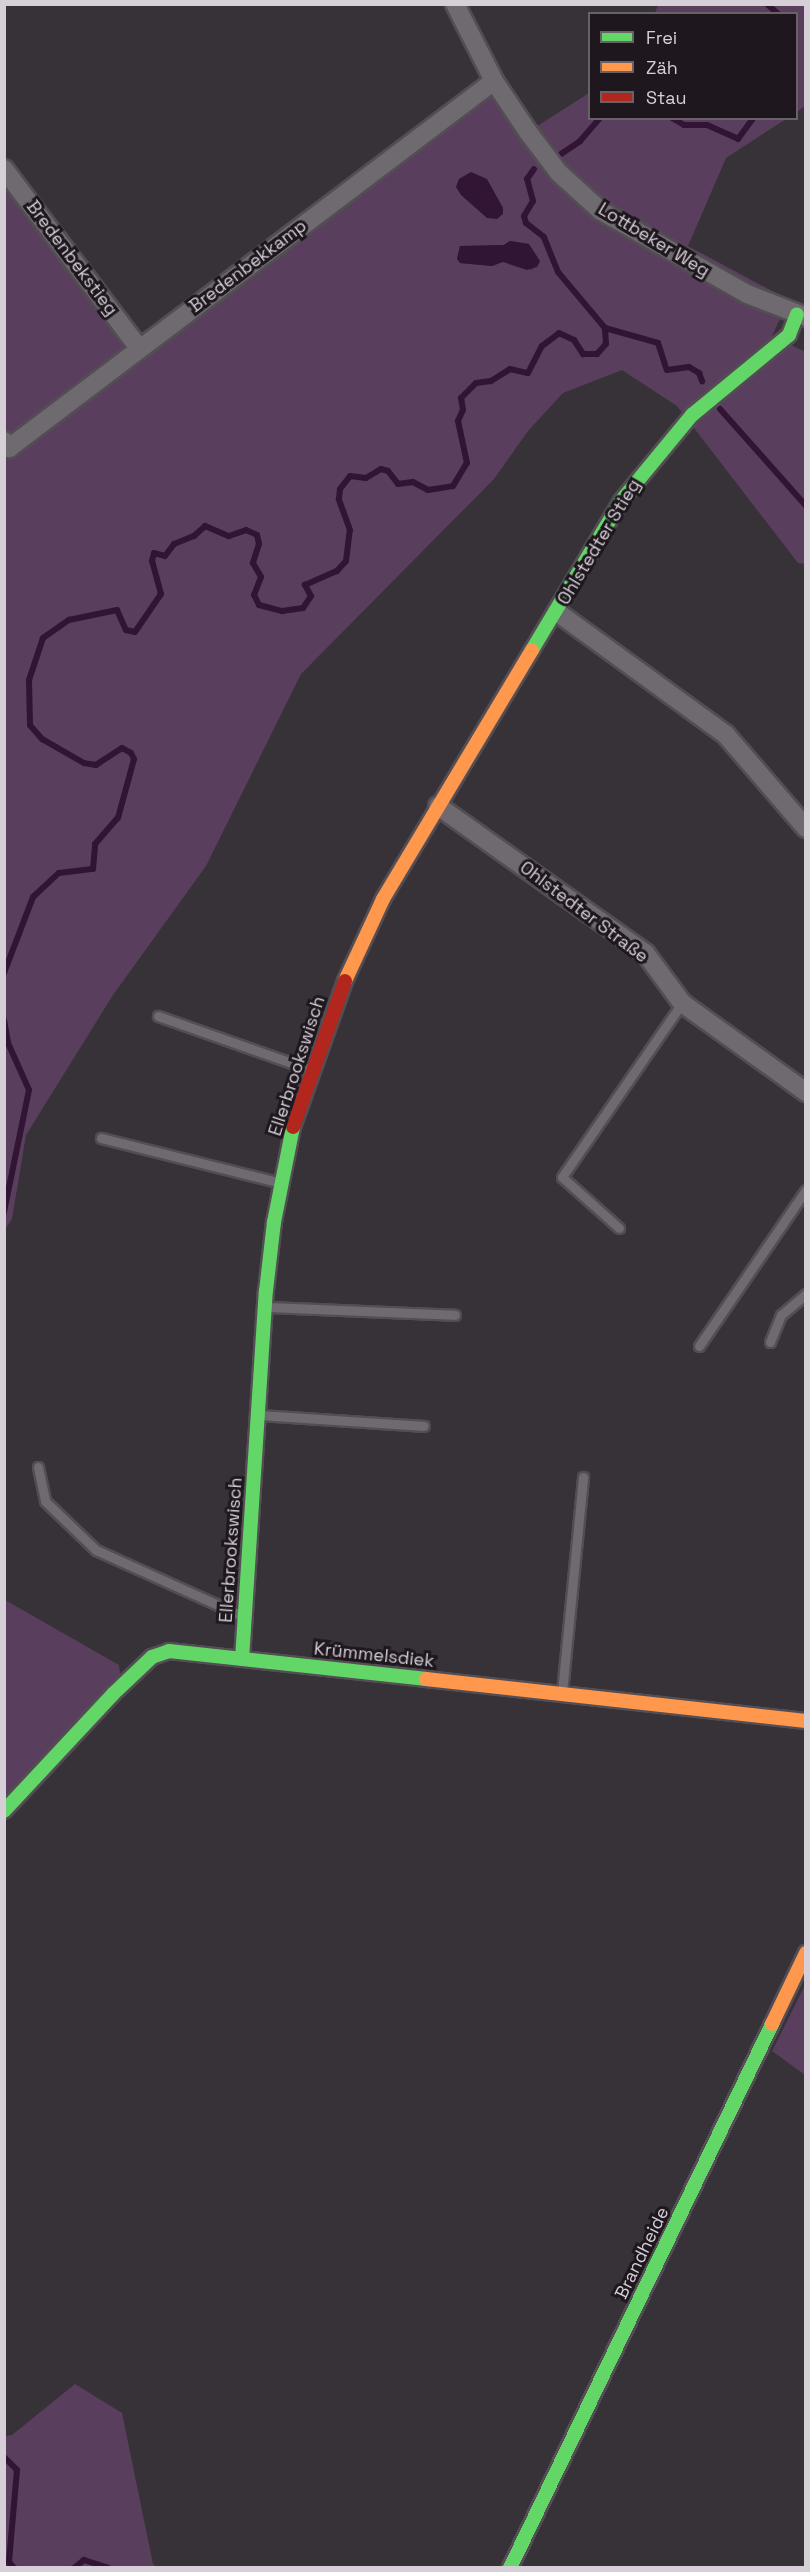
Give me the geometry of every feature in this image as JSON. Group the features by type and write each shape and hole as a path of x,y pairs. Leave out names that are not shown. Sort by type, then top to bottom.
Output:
{"street":[{"name":"Lottbeker Weg","path":"455,4 494,81 559,172 601,211 747,294 801,316"},
{"name":"Bredenbekkamp","path":"4,441 9,448 494,81"},
{"name":"Bredenbekstieg","path":"4,169 139,348"},
{"name":"Ohlstedter Stieg","path":"801,316 789,335 693,415 655,455 621,501 557,612 726,735 806,828"},
{"name":"Ellerbrookswisch","path":"242,1659 264,1307 281,1183 295,1119 311,1070 362,942 438,806 557,612"},
{"name":"Ohlstedter Straße","path":"438,806 646,954 682,1003 806,1092"},
{"name":"Krümmelsdiek","path":"4,1811 152,1657 170,1651 806,1721"},
{"name":"Brandheide","path":"510,2568 806,1953"}],"lane":[{"path":"619,1228 562,1178 682,1003"},
{"path":"158,1016 311,1070"},
{"path":"101,1138 281,1183"},
{"path":"699,1346 806,1190"},
{"path":"770,1342 781,1315 806,1294"},
{"path":"264,1307 455,1315"},
{"path":"258,1414 424,1426"},
{"path":"38,1467 45,1501 96,1550 245,1617"},
{"path":"562,1694 583,1477"}],"shaded area":[{"path":"658,5 805,5 805,106 798,111 798,12 655,12"},
{"path":"494,81 528,132 588,94 588,120 784,120 726,158 688,246 789,300 772,336 806,352 805,564 798,563 677,406 622,370 563,393 528,431 494,479 301,674 206,866 113,995 26,1135 12,1219 5,1229 4,172 139,348","holes":["510,241 529,244 533,270 503,261 492,266 460,263 457,258 460,246 504,245"]},
{"path":"471,172 487,179 503,208 503,214 497,219 487,218 461,195 456,187 459,179"},
{"path":"510,241 529,244 540,261 537,267 527,270 503,262 492,266 460,263 457,259 460,246 504,245"},
{"path":"5,1600 119,1665 121,1679 5,1801"},
{"path":"805,1985 805,2075 772,2051"},
{"path":"75,2384 122,2413 153,2564 157,2567 13,2568 5,2560 5,2436 12,2435"}],"waterway":[{"path":"767,4 776,12"},
{"path":"561,154 580,141 598,120"},
{"path":"675,120 684,125 707,125 738,139 752,120"},
{"path":"4,973 33,897 59,873 93,869 95,844 118,818 134,759 131,753 122,748 96,765 84,763 42,739 30,725 29,680 43,638 69,620 117,610 126,630 135,632 161,594 152,561 154,553 165,556 174,544 194,536 205,526 229,536 246,530 257,535 259,544 253,563 261,577 254,595 259,605 282,611 303,608 311,596 305,585 337,571 346,561 350,530 339,499 340,489 350,476 366,478 381,469 388,471 398,484 413,482 428,490 453,486 467,463 458,421 463,410 461,398 476,383 491,381 510,369 528,373 542,346 559,333 574,340 583,354 597,354 606,344 605,328 558,272 544,237 526,223 524,216 533,201 527,179 534,169"},
{"path":"605,328 658,343 667,370 689,367 699,373 702,381"},
{"path":"720,409 806,506"},
{"path":"4,1020 8,1043 29,1090 4,1212"},
{"path":"4,2457 17,2470 9,2562 14,2568"},
{"path":"74,2568 84,2560 108,2568"}],"traffic: fast":[{"path":"532,650 621,501 692,415 789,335 797,314"},
{"path":"242,1659 266,1291 274,1222 293,1127"},
{"path":"4,1811 113,1694 152,1657 169,1651 426,1679"},
{"path":"510,2568 772,2024"}],"traffic: slow":[{"path":"345,981 383,899 532,650"},
{"path":"426,1679 806,1721"},
{"path":"772,2024 806,1953"}],"traffic: jam":[{"path":"293,1127 345,981"}]}
